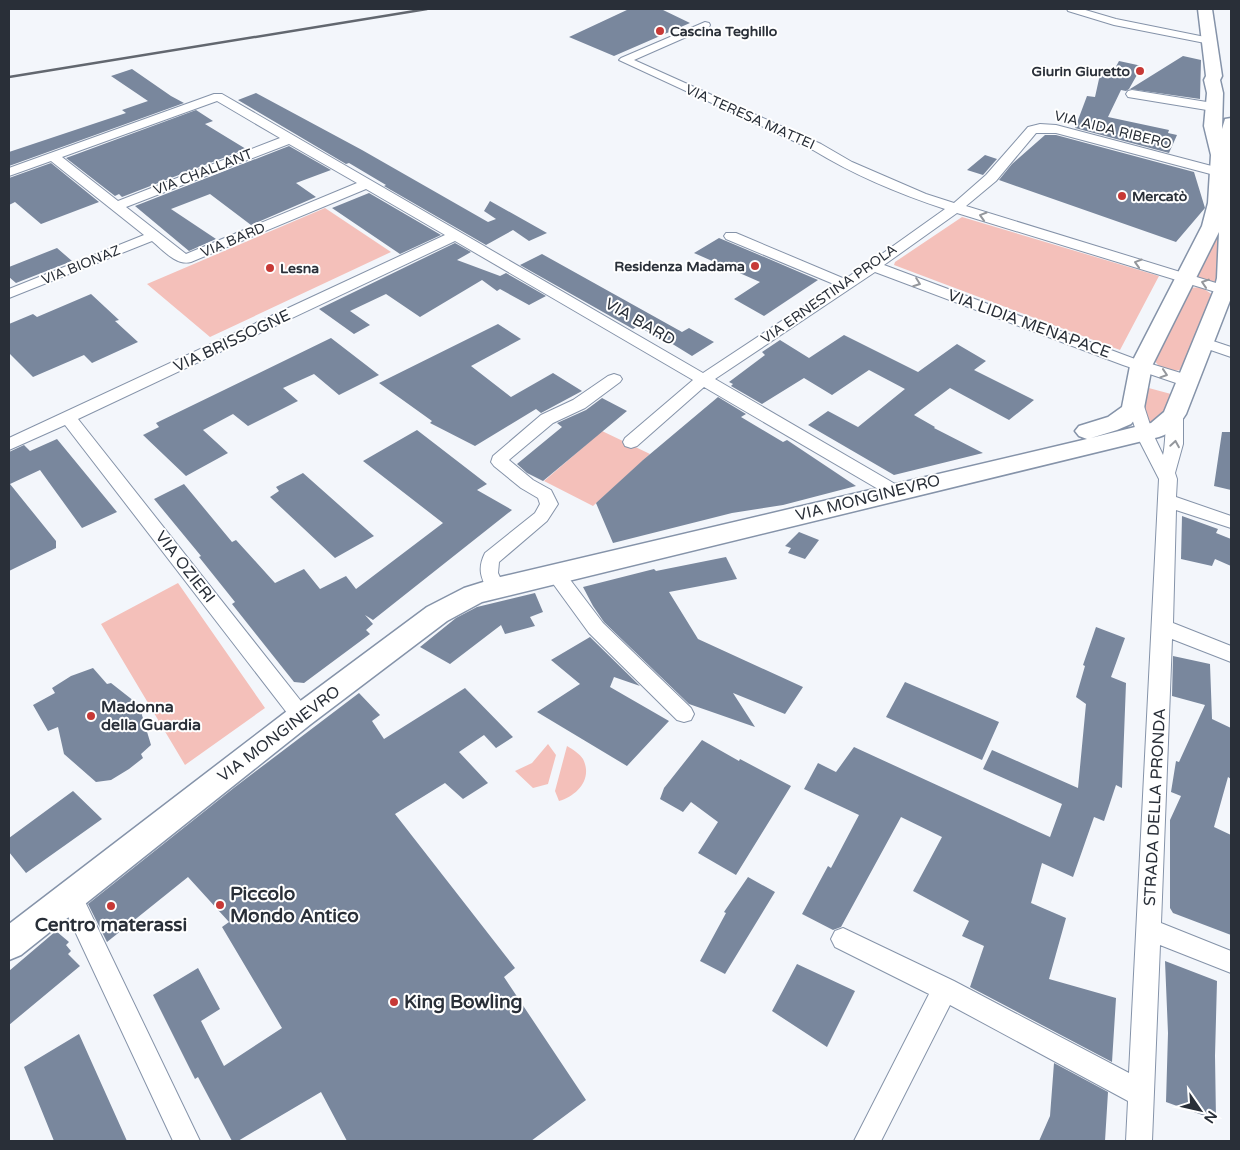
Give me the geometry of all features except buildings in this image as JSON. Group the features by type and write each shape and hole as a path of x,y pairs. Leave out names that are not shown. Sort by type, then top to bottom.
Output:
{"street":[{"path":"1072,9 1211,47"},
{"name":"STRADA DELLA PRONDA","path":"1139,1141 1163,626 1168,501 1166,472 1174,454 1177,434 1175,414 1224,290 1230,265 1225,127 1213,107 1221,74 1211,57 1205,9"},
{"name":"VIA TERESA MATTEI","path":"705,25 625,60 817,147 847,165 921,197 1185,277"},
{"path":"1221,74 1231,95"},
{"path":"1132,94 1213,107"},
{"name":"VIA BARD","path":"53,156 218,97 896,492"},
{"name":"STRADA DELLA PRONDA","path":"1166,472 1143,433 1135,403 1136,380 1141,366 1212,226 1217,203 1218,172 1225,127"},
{"name":"VIA AIDA RIBERO","path":"954,208 991,178 1032,130 1040,128 1056,129 1218,172"},
{"name":"VIA CHALLANT","path":"116,206 290,139"},
{"path":"9,172 53,156 153,236"},
{"name":"VIA BARD","path":"153,236 182,258 192,257 367,184"},
{"name":"VIA ERNESTINA PROLA","path":"630,442 704,379 846,284 954,208"},
{"name":"VIA BIONAZ","path":"9,294 153,236"},
{"name":"VIA BRISSOGNE","path":"9,445 456,236"},
{"path":"731,236 846,284"},
{"name":"VIA LIDIA MENAPACE","path":"871,266 1141,366 1188,381"},
{"path":"1185,277 1224,290"},
{"path":"1204,343 1231,352"},
{"path":"496,588 488,571 492,558 541,517 549,504 545,494 527,484 500,462 502,456 547,419 578,404 614,380"},
{"path":"1011,463 1077,434 1121,420 1129,414 1135,403"},
{"name":"VIA MONGINEVRO","path":"9,944 301,716 437,614 473,595 1011,463 1143,433 1163,426 1175,414"},
{"name":"VIA OZIERI","path":"68,418 301,716"},
{"path":"1115,440 1154,454"},
{"path":"1168,501 1231,522"},
{"path":"555,574 596,628 684,714"},
{"path":"1163,626 1231,654"},
{"path":"70,895 187,1141"},
{"path":"1150,930 1231,962"},
{"path":"843,939 945,989 1140,1093"},
{"path":"867,1141 945,989"}],"shaded area":[{"name":"Lesna","path":"325,208 391,252 210,337 147,284"},
{"path":"962,217 1159,276 1120,350 894,265 895,262"},
{"path":"1219,230 1223,265 1217,281 1214,282 1196,277"},
{"path":"1201,287 1213,295 1185,368 1168,371 1155,361 1189,288"},
{"path":"1145,387 1171,394 1161,420 1157,425 1144,425"},
{"path":"602,431 650,454 593,506 544,481"},
{"path":"178,583 265,708 185,765 101,624"},
{"path":"548,744 556,755 548,784 533,788 515,771 532,763"},
{"path":"567,746 578,753 583,759 586,766 585,780 577,791 566,799 559,801 555,791"}],"railway":[{"path":"9,77 427,9"}],"place":[{"name":"Cascina Teghillo","path":"660,31"},
{"name":"Giurin Giuretto","path":"1140,71"},
{"name":"Mercatò","path":"1122,196"},
{"name":"Residenza Madama","path":"755,266"},
{"name":"Lesna","path":"270,268"},
{"name":"Madonna della Guardia","path":"91,716"},
{"name":"Piccolo Mondo Antico","path":"220,905"},
{"name":"Centro materassi","path":"111,906"},
{"name":"King Bowling","path":"394,1002"}]}
